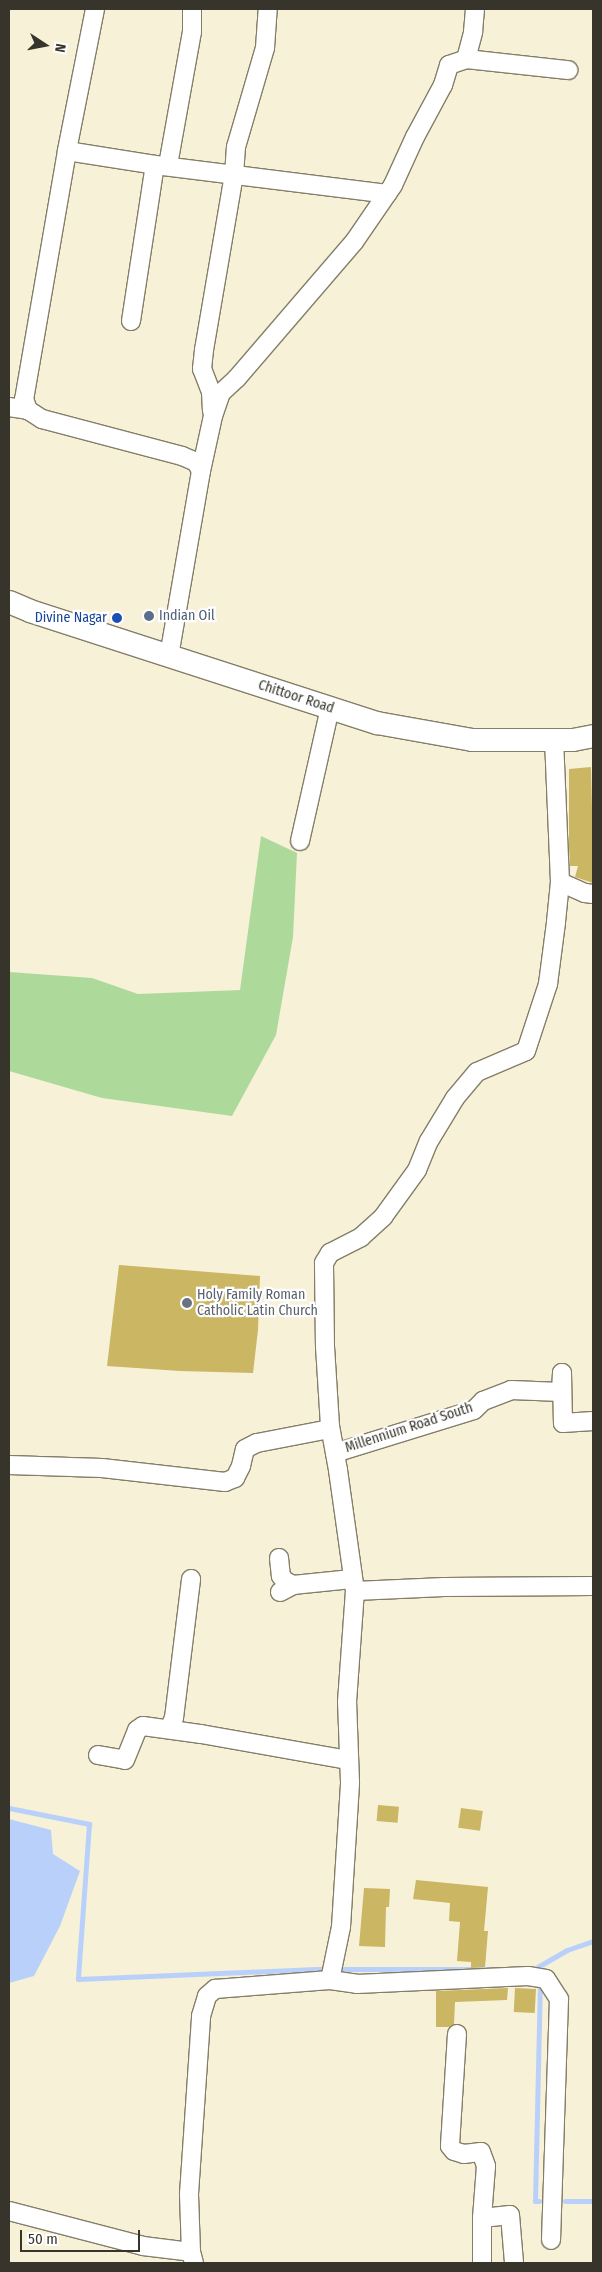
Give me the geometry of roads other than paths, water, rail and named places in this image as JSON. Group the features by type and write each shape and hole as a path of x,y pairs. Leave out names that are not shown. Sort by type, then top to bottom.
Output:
{"main road":[{"name":"Chittoor Road","path":"9,602 30,611 377,723 472,740 554,740 593,736"}],"street":[{"path":"28,410 24,399 67,151 95,9"},
{"path":"131,321 162,165 192,32 192,9"},
{"path":"213,416 211,392 202,369 234,175 236,146 265,48 268,9"},
{"path":"466,59 474,16 489,9"},
{"path":"169,656 201,471 213,416 221,393 243,371 354,242 387,194 414,137 431,110 449,65 466,59 568,70"},
{"path":"67,151 234,175 387,194"},
{"path":"9,407 28,410 42,418 182,456 196,462 201,471"},
{"path":"300,841 330,708"},
{"path":"330,1980 341,1927 350,1782 347,1702 353,1585 335,1452 330,1429 325,1347 324,1263 330,1253 361,1237 383,1217 417,1170 429,1141 455,1098 477,1072 526,1051 548,984 560,882 554,740"},
{"path":"560,882 593,894"},
{"name":"Millennium Road South","path":"335,1452 474,1410 484,1401 511,1390 562,1392 562,1373 564,1423 593,1421"},
{"path":"9,1465 102,1468 224,1482 235,1478 241,1466 245,1449 257,1443 330,1429"},
{"path":"279,1558 281,1576 285,1581 286,1589 353,1585 444,1587 593,1586"},
{"path":"169,1729 174,1718 191,1579"},
{"path":"98,1755 125,1760 137,1730 143,1726 349,1760"},
{"path":"9,2210 192,2258 189,2194 201,2016 206,1996 215,1989 330,1980 357,1984 528,1976 546,1980 559,1999 551,2240"},
{"path":"456,2034 450,2146 464,2154 481,2152 486,2166 482,2218 482,2263"},
{"path":"482,2218 510,2215 514,2263"}],"water":[{"path":"9,1819 51,1830 53,1854 80,1871 60,1926 34,1976 9,1983"}],"waterway":[{"path":"9,1808 89,1824 78,1979 316,1969 494,1969"},
{"path":"530,1969 534,1969 567,1950 593,1941"},
{"path":"539,2201 535,2201 540,1981"},
{"path":"565,2201 593,2201"}],"place":[{"name":"Indian Oil","path":"149,616"},
{"name":"Divine Nagar","path":"117,618"},
{"name":"Holy Family Roman Catholic Latin Church","path":"187,1303"}]}
